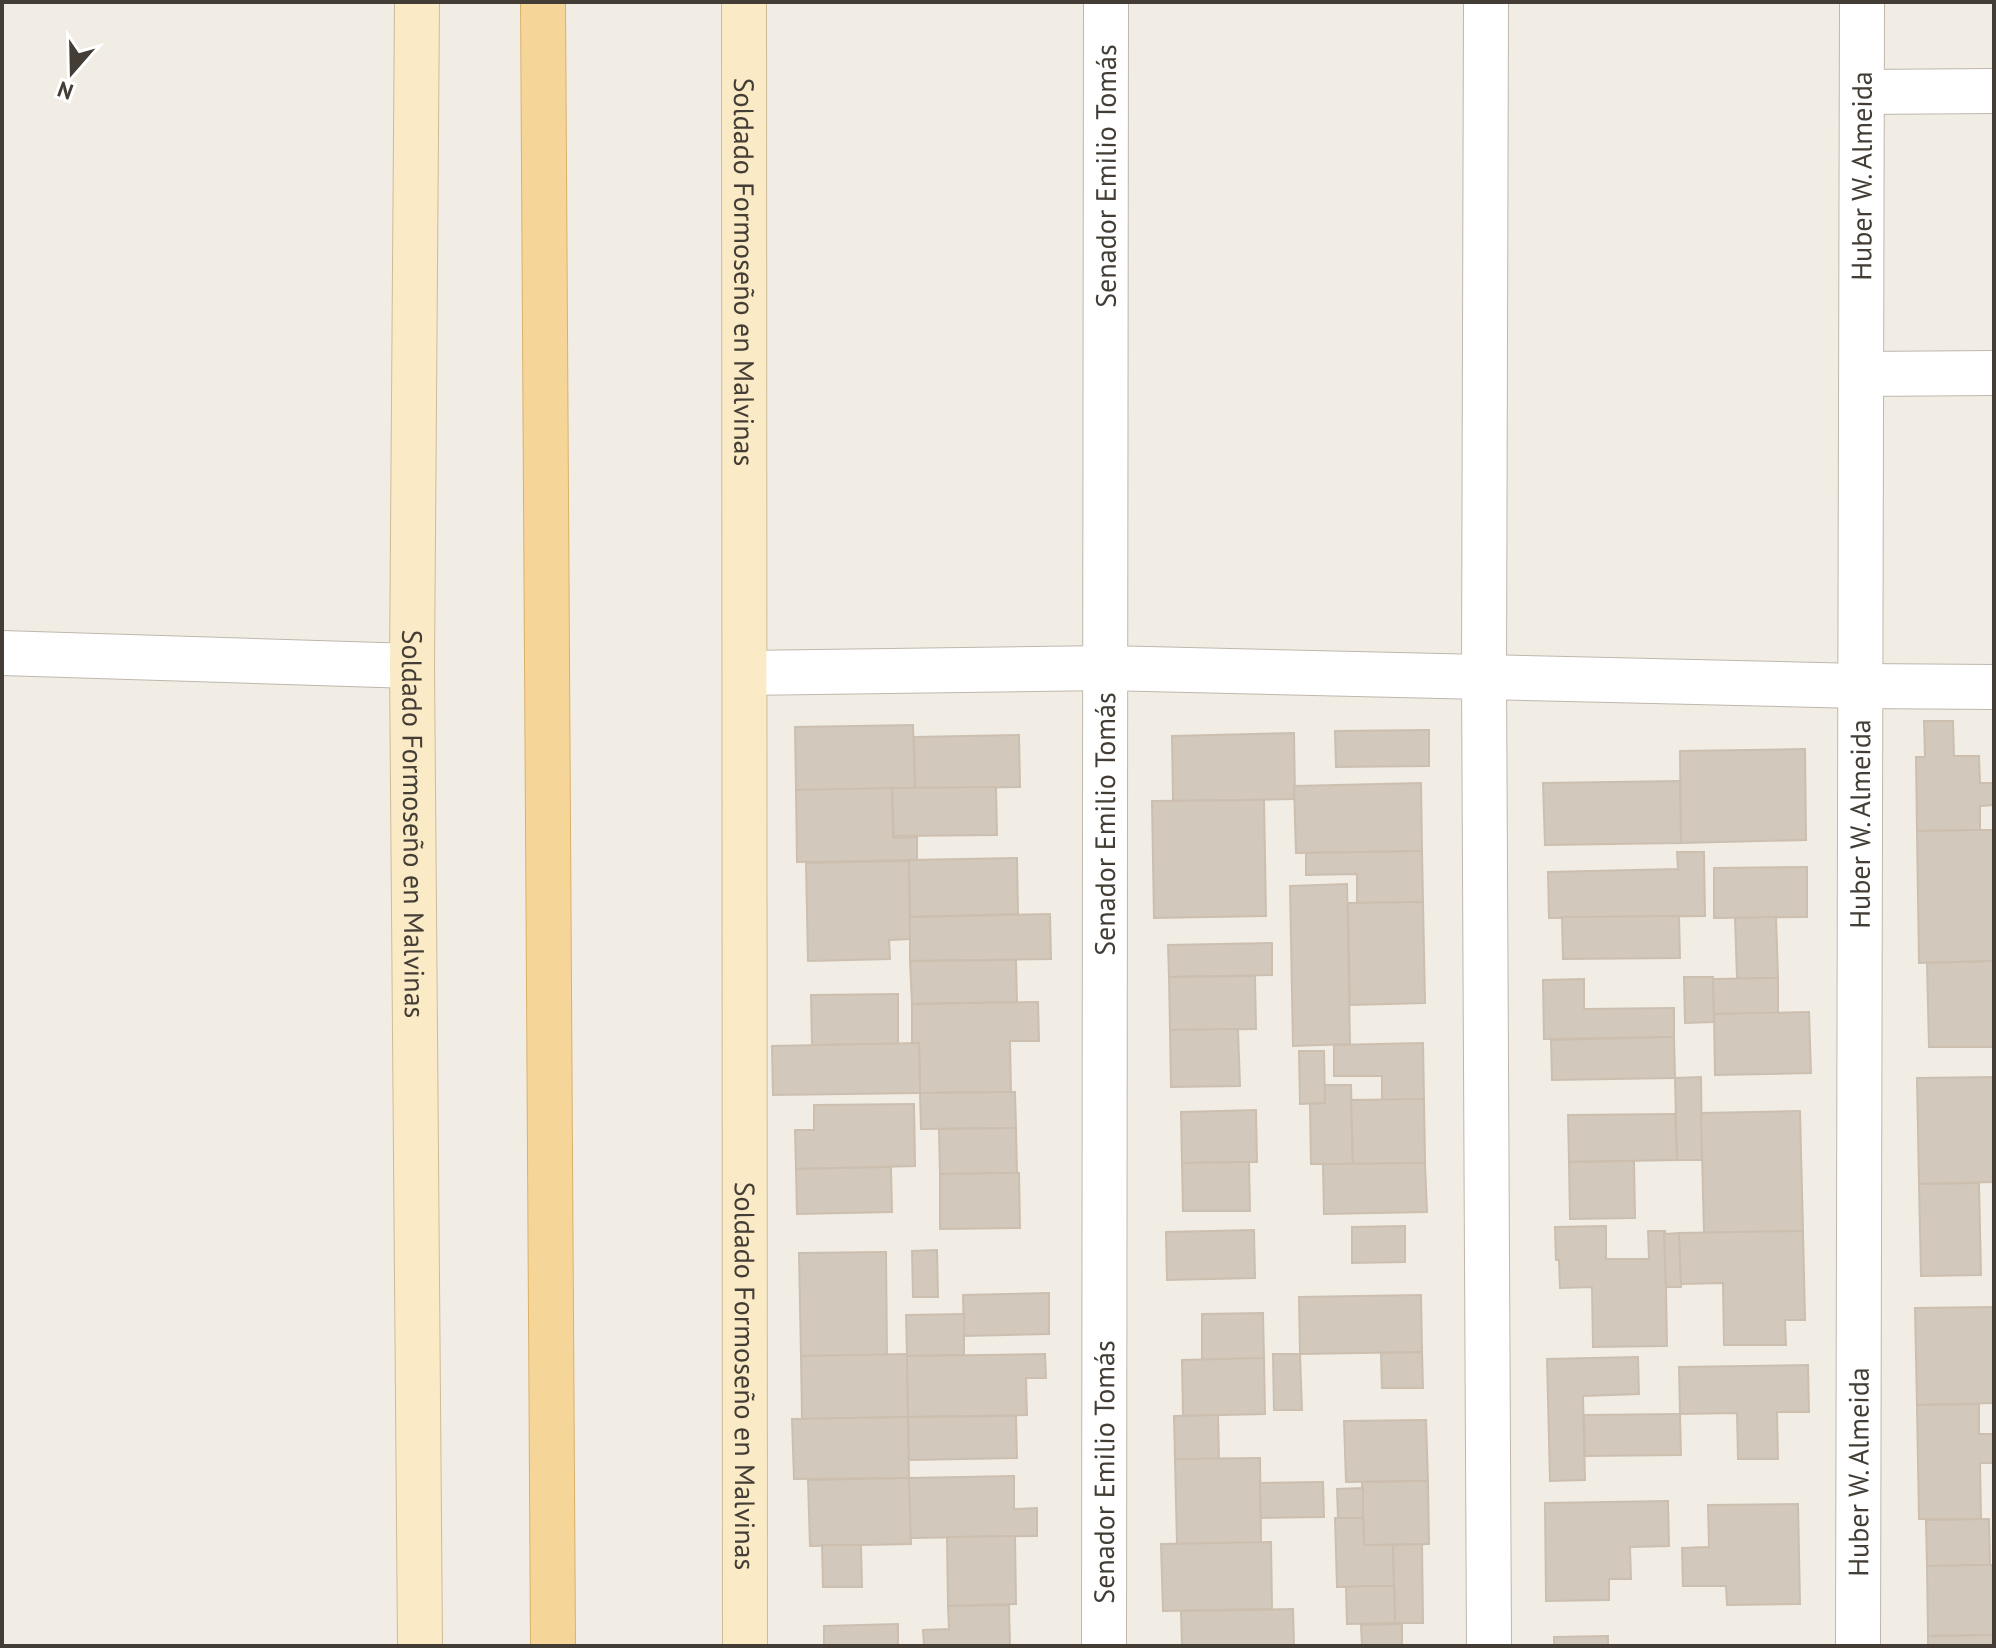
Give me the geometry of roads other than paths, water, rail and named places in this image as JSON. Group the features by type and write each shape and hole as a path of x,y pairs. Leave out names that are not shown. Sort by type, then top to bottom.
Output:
{"main road":[{"name":"Soldado Formoseño en Malvinas","path":"417,2 412,666 420,1646"},
{"path":"543,2 553,1646"},
{"name":"Soldado Formoseño en Malvinas","path":"744,2 745,1646"}],"street":[{"name":"Senador Emilio Tomás","path":"1104,1646 1106,2"},
{"path":"1486,2 1484,676 1489,1646"},
{"name":"Huber W. Almeida","path":"1858,1646 1862,2"},
{"path":"1862,92 1994,91"},
{"path":"1862,374 1994,373"},
{"path":"2,653 412,666"},
{"path":"745,673 1105,668 1994,687"}]}
